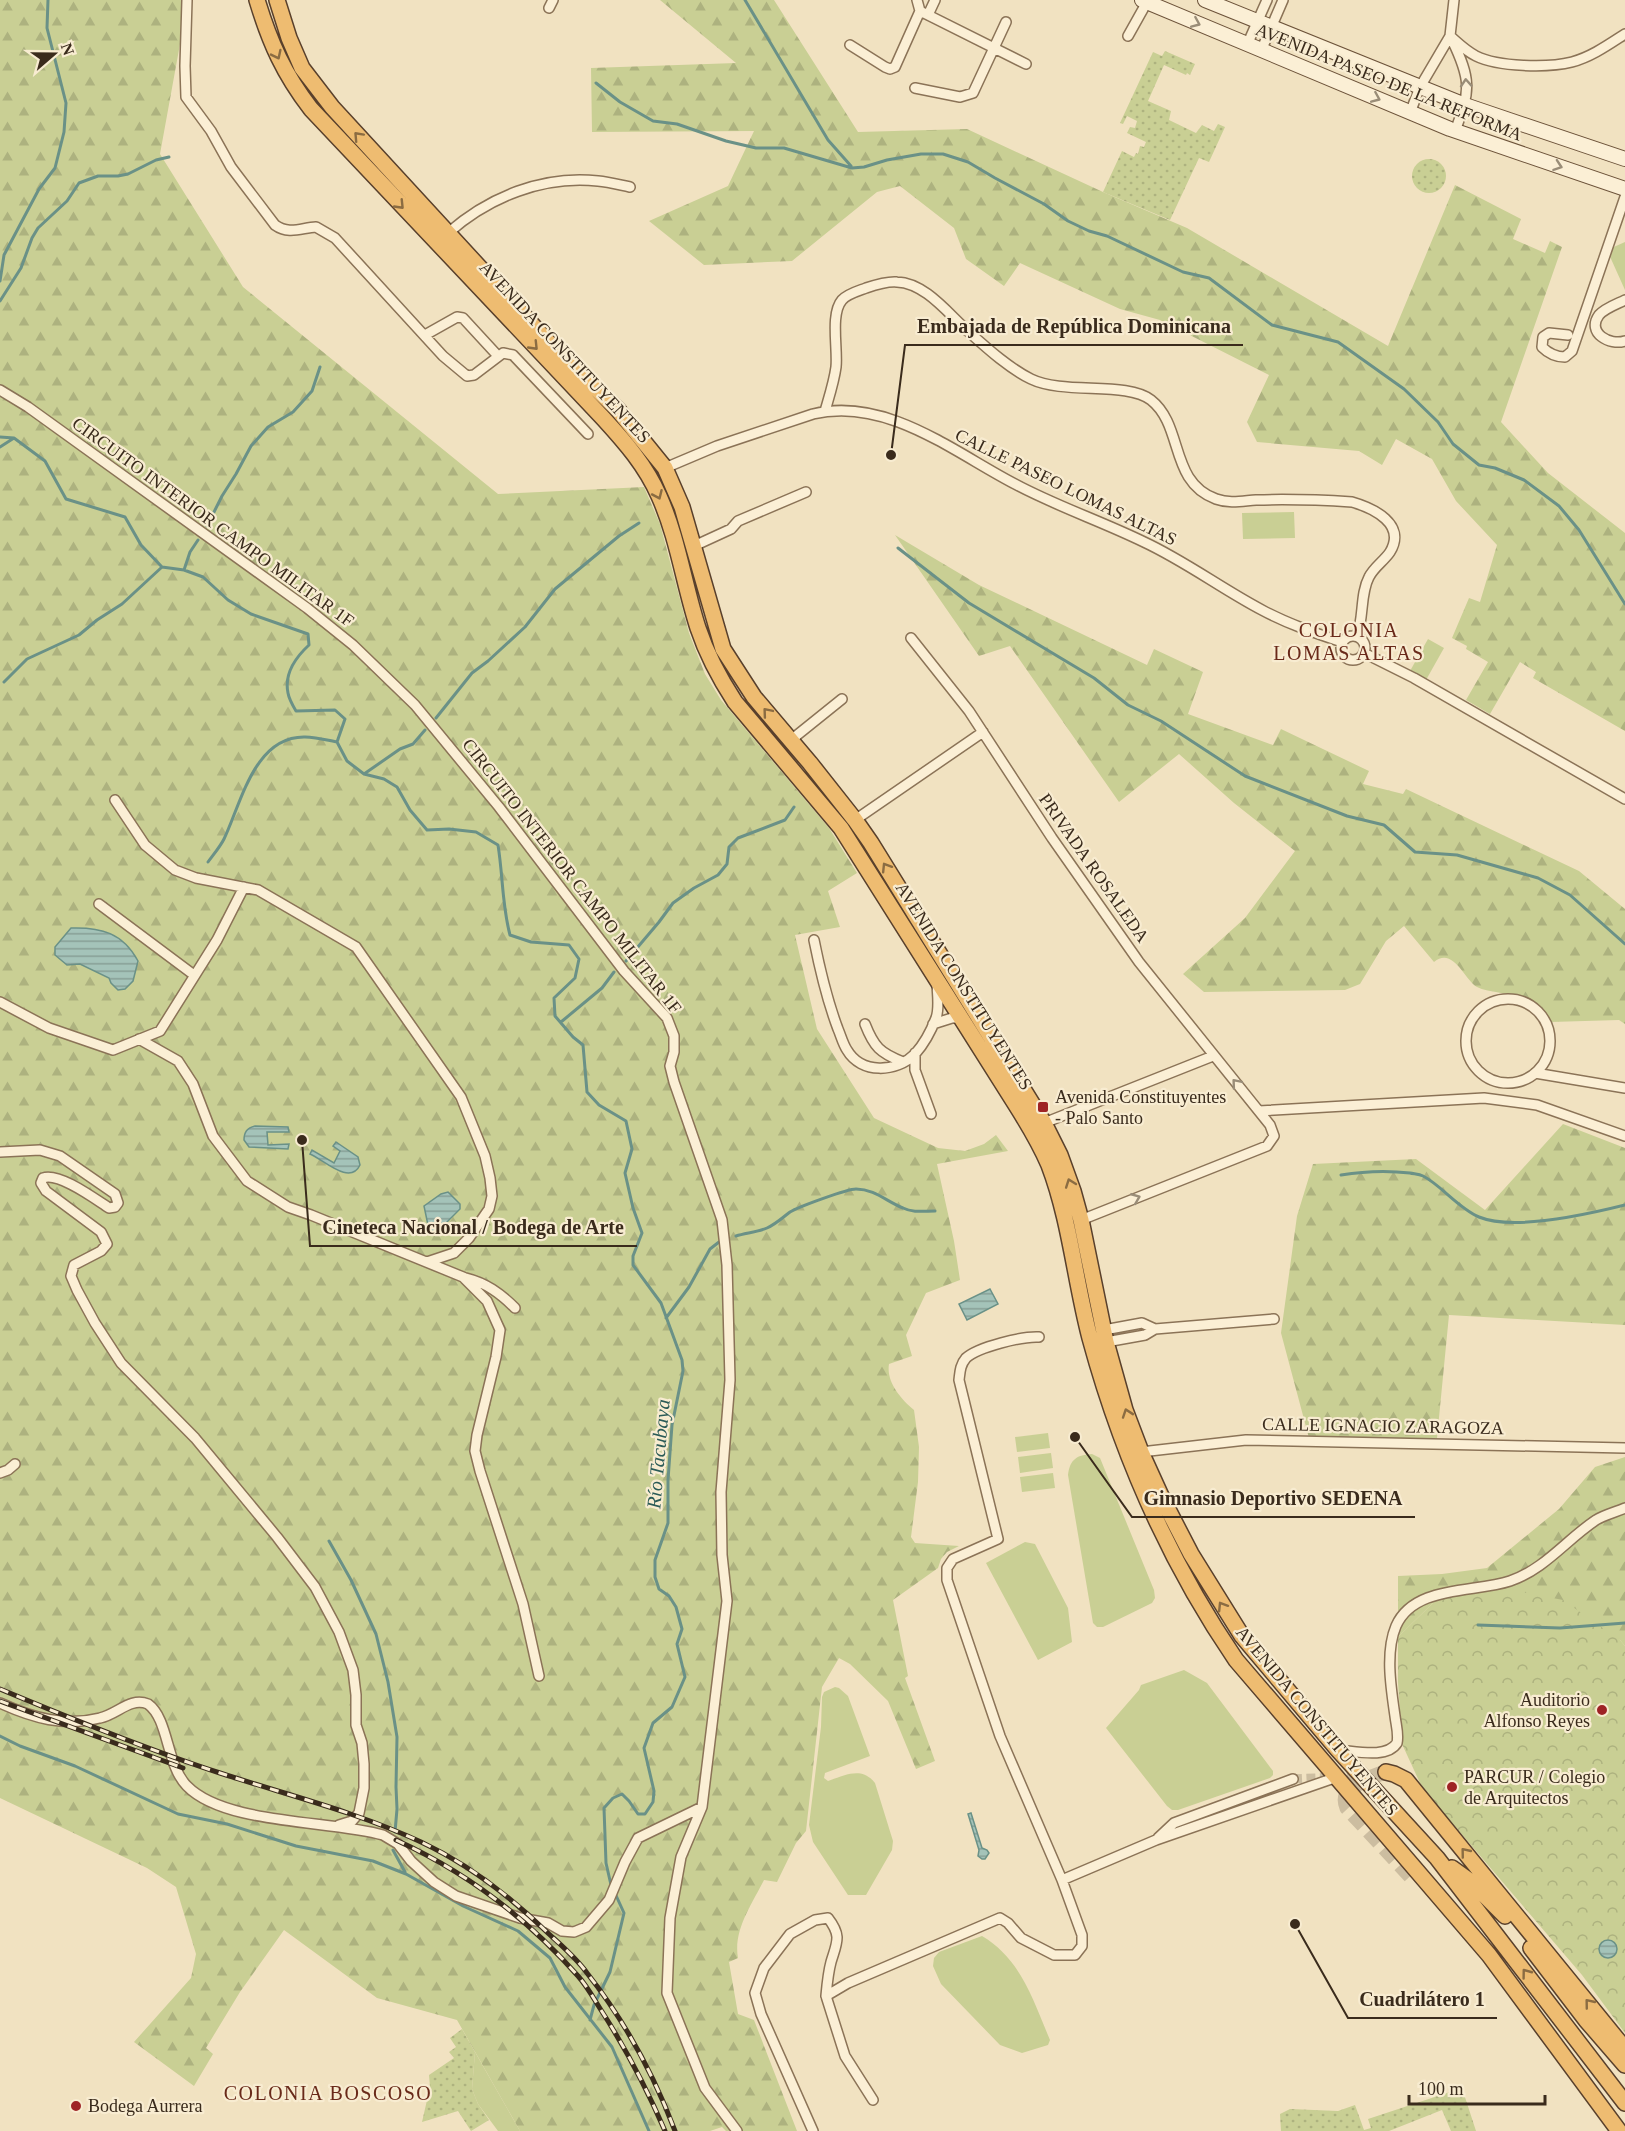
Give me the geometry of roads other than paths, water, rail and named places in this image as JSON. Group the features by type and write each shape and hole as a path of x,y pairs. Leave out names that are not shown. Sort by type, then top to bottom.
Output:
{"highway":[{"name":"AVENIDA CONSTITUYENTES","path":"257,0 278,58 289,79 311,109 603,418 641,463 660,497 698,630 709,658 722,681 735,702 840,828 1016,1105 1048,1163 1061,1205 1089,1335 1105,1392 1138,1482 1163,1535 1222,1640 1236,1660 1498,1967 1619,2131"},
{"name":"AVENIDA CONSTITUYENTES","path":"277,0 289,38 303,68 332,107 549,343 618,410 665,468 678,497 694,546 723,649 754,696 855,820 962,987 1044,1123 1060,1155 1081,1220 1105,1336 1125,1410 1161,1496 1191,1554 1242,1636 1338,1750 1437,1858 1625,2103"},
{"path":"1386,1772 1406,1780 1625,2049"},
{"path":"1437,1858 1470,1881 1512,1923 1586,2020 1625,2065"},
{"path":"1412,1878 1483,1963 1498,1967"}],"main road":[{"name":"AVENIDA PASEO DE LA REFORMA","path":"1205,0 1465,105 1625,159"},
{"name":"AVENIDA PASEO DE LA REFORMA","path":"1144,1 1455,131 1625,189"}],"street":[{"path":"187,0 186,97 211,131 231,167 275,225 282,230 291,231 316,227 335,238 443,356 467,376 474,375 503,353 513,354 588,434"},
{"path":"917,0 924,13 1026,64"},
{"path":"850,45 885,67 890,69 895,67 924,13 935,0"},
{"path":"1247,45 1267,0"},
{"path":"1261,51 1283,0"},
{"path":"1410,113 1420,87 1450,36 1454,0"},
{"path":"1128,36 1144,1"},
{"path":"915,88 960,97 967,96 977,87 1006,22"},
{"path":"1450,36 1468,52 1484,60 1549,66 1573,62 1595,53 1625,34"},
{"path":"1450,36 1465,71 1467,87 1465,105 1455,131"},
{"path":"448,233 464,219 494,200 526,188 565,180 598,181 630,187"},
{"path":"1568,335 1549,333 1543,337 1542,347 1558,357 1566,357 1572,351 1625,197"},
{"path":"825,411 836,367 836,319 837,309 842,300 852,293 876,285 897,281 914,286 933,299 995,355 1024,376 1039,383 1057,387 1128,391 1143,395 1152,401 1169,426 1181,464 1189,479 1200,491 1216,499 1238,503 1256,500 1352,502 1366,506 1384,517 1394,533 1394,542 1385,559 1369,577 1357,636"},
{"path":"1625,300 1605,310 1596,322 1596,329 1601,337 1609,342 1625,341"},
{"path":"425,335 457,317 463,318 498,356"},
{"name":"CIRCUITO INTERIOR CAMPO MILITAR 1F","path":"0,390 28,407 307,608 384,673 415,705 499,807 624,971 667,1018 674,1036 674,1052 670,1066 674,1082 722,1220 727,1265 730,1380 721,1492 722,1555 727,1601 702,1807 681,1857 670,1918 667,1993 705,2088 737,2131"},
{"name":"CALLE PASEO LOMAS ALTAS","path":"665,468 717,446 825,411 861,412 903,424 1058,506 1093,518 1145,542 1285,622 1342,642"},
{"path":"694,546 731,529 738,521 806,492"},
{"path":"1350,636 1357,636 1364,643 1364,652 1357,659 1348,659 1342,652 1342,642 1350,636"},
{"name":"PRIVADA ROSALEDA","path":"911,638 969,711 1052,838 1139,962 1270,1125 1274,1136 1268,1146 1081,1220"},
{"path":"1364,652 1414,678 1625,799"},
{"path":"791,740 842,699"},
{"path":"855,820 983,732"},
{"path":"115,800 145,845 175,870 196,878 258,890 356,947 461,1097 485,1156 492,1196 489,1209 469,1238 454,1253 428,1262"},
{"path":"0,1002 49,1028 113,1050 160,1030 216,940 244,887"},
{"path":"99,904 194,975"},
{"path":"814,940 821,977 846,1050 864,1066 887,1067 903,1062 915,1053 933,1024 938,1009 936,980"},
{"path":"1504,999 1518,1000 1530,1005 1540,1013 1547,1024 1550,1037 1549,1050 1544,1063 1535,1073 1524,1080 1512,1083 1499,1082 1486,1077 1476,1068 1469,1057 1466,1044 1467,1031 1472,1019 1481,1009 1492,1002 1504,999"},
{"path":"933,1024 952,1018 961,1018"},
{"path":"865,1024 871,1041 879,1050 903,1062"},
{"path":"139,1039 178,1061 193,1084 213,1136 248,1181 288,1208 311,1215 463,1278 482,1282 503,1296 515,1308"},
{"path":"915,1053 915,1070 931,1114"},
{"path":"1044,1123 1213,1056"},
{"path":"1535,1073 1625,1088"},
{"path":"1484,1098 1486,1077"},
{"path":"1259,1111 1484,1098 1537,1105 1625,1136"},
{"path":"0,1152 40,1150 60,1156 115,1194 118,1203 110,1208 60,1179 48,1176 43,1178 41,1183 46,1191 101,1232 107,1244 101,1251 74,1265 71,1276 77,1290 121,1363 195,1438 276,1537 315,1587 339,1632 353,1670 356,1725 362,1743 364,1788 359,1813 352,1821 334,1827"},
{"path":"463,1278 487,1301 500,1330 475,1451 523,1604 539,1676"},
{"path":"1105,1336 1145,1335 1155,1329 1274,1319"},
{"path":"826,1995 848,1983 1000,1918 1008,1923 1021,1938 1054,1955 1075,1955 1082,1946 1082,1935 1062,1880 1000,1736 946,1580 947,1568 953,1559 998,1539 959,1380 960,1366 967,1358 988,1348 1026,1336 1039,1338"},
{"name":"CALLE IGNACIO ZARAGOZA","path":"1141,1452 1246,1440 1625,1448"},
{"path":"0,1473 15,1464"},
{"path":"1338,1750 1385,1753 1398,1743 1390,1655 1395,1627 1413,1604 1437,1595 1486,1587 1527,1573 1597,1519 1625,1508"},
{"path":"0,1703 33,1717 63,1722 103,1717 130,1704 144,1702 156,1711 175,1769 194,1792 224,1807 250,1814 377,1833 402,1849 422,1871 456,1896 520,1918 548,1923 562,1931 574,1932 582,1929 609,1900 638,1838 702,1807"},
{"path":"1062,1880 1156,1840 1337,1777"},
{"path":"1156,1840 1174,1823 1293,1779"},
{"path":"813,2131 761,2014 755,1993 764,1968 790,1935 815,1920 828,1918 835,1928 838,1942 831,1963 826,1995 845,2056 873,2100"}],"water":[{"path":"71,928 92,929 118,938 138,961 133,981 125,989 118,990 109,978 80,964 67,965 55,955 55,947"},
{"path":"255,1126 288,1127 289,1132 267,1132 268,1145 289,1144 288,1149 249,1147 244,1140 246,1131"},
{"path":"336,1142 358,1157 360,1165 356,1171 350,1173 336,1170 310,1154 312,1150 334,1163 340,1151 333,1146"},
{"path":"448,1192 460,1204 460,1209 433,1234 429,1230 424,1206"},
{"path":"990,1289 998,1304 967,1320 959,1304"},
{"path":"971,1813 982,1848 989,1853 985,1859 978,1856 979,1850 968,1814"},
{"path":"1604,1940 1612,1940 1617,1945 1615,1956 1604,1958 1599,1953 1599,1945"}],"waterway":[{"path":"0,281 4,255 39,189 55,168 64,132 66,103 47,28 48,0"},
{"path":"745,0 828,140 851,166"},
{"path":"596,83 620,102 653,121 677,124 726,141 756,148 784,148 852,168 921,154 943,154 968,162 1044,204 1068,221 1107,236 1183,272 1209,278 1272,325 1338,342 1404,389 1438,422 1453,444 1479,465 1495,468 1524,480 1559,506 1579,530 1625,604"},
{"path":"0,301 21,268 38,228 67,201 79,183 98,176 128,174 156,160 169,157"},
{"path":"207,526 251,446 268,427 293,412 312,391 320,367"},
{"name":"Río Tacubaya","path":"0,437 14,438 45,461 66,499 125,517 141,545 162,567 184,570 203,577 228,600 251,614 308,634 309,645 296,660 288,679 289,695 296,711 335,710 345,719 337,742 347,761 364,774 384,779 397,787 410,810 427,830 449,829 476,832 498,845 505,913 510,935 531,942 569,945 579,959 575,978 554,998 555,1016 583,1045 587,1092 599,1105 626,1121 632,1149 625,1173 633,1208 642,1233 633,1256 633,1265 661,1303 682,1360 683,1371 672,1425 668,1523 655,1560 655,1577 659,1589 669,1596 676,1607 682,1629 677,1644 685,1677 672,1707 653,1723 644,1748 654,1791 653,1802 645,1814 638,1814 622,1794 613,1798 604,1808 606,1863 611,1885"},
{"path":"0,447 14,438"},
{"path":"436,718 472,673 525,627 555,589 619,536 639,523"},
{"path":"184,570 190,552 198,540"},
{"path":"898,548 969,603 1094,678 1128,705 1161,721 1245,776 1347,816 1384,825 1415,852 1457,855 1538,878 1570,895 1625,944"},
{"path":"4,682 27,659 79,635 122,604 162,567"},
{"path":"364,774 400,749 413,744 425,730"},
{"path":"208,862 224,839 252,774 273,748 288,740 305,737 337,742"},
{"path":"626,961 673,903 718,875 727,864 729,847 738,838 785,820 794,807"},
{"path":"561,1022 602,988 614,972"},
{"path":"1341,1175 1384,1171 1420,1175 1430,1180 1471,1213 1494,1221 1551,1220 1625,1205"},
{"path":"736,1236 760,1231 776,1223 790,1212 833,1195 856,1189 875,1193 907,1210 935,1211"},
{"path":"666,1318 689,1287 710,1249 719,1242"},
{"path":"329,1541 351,1580 376,1634 388,1682 397,1737 395,1832"},
{"path":"1478,1625 1560,1628 1625,1623"},
{"path":"0,1736 20,1746 75,1766 178,1814 227,1824 296,1846 373,1861 406,1874 463,1906 518,1931 550,1958 565,1987 612,2047 649,2131"},
{"path":"393,1850 405,1872"},
{"name":"Río Tacubaya","path":"590,2020 594,2005 610,1972 624,1913 614,1891"}],"tunnel":[{"path":"1386,1772 1359,1783 1350,1790 1345,1799 1346,1804 1347,1808 1412,1878"},
{"path":"1293,1779 1373,1775"}],"railway":[{"path":"0,1689 165,1754 322,1804 397,1831 439,1851 473,1871 520,1907 564,1948 601,1991 637,2049 658,2089 675,2131"},
{"path":"0,1701 183,1768"},
{"path":"396,1840 447,1867 494,1898 538,1935 578,1976 627,2054 665,2131"}],"place":[{"name":"Embajada de República Dominicana","path":"891,455"},
{"name":"Avenida Constituyentes - Palo Santo","path":"1043,1107"},
{"name":"Cineteca Nacional / Bodega de Arte","path":"302,1140"},
{"name":"Gimnasio Deportivo SEDENA","path":"1075,1437"},
{"name":"Auditorio Alfonso Reyes","path":"1602,1710"},
{"name":"PARCUR / Colegio de Arquitectos","path":"1452,1787"},
{"name":"Cuadrilátero 1","path":"1295,1924"},
{"name":"Bodega Aurrera","path":"76,2106"}],"district":[{"name":"COLONIA LOMAS ALTAS","path":"1349,642"},
{"name":"COLONIA BOSCOSO","path":"328,2093"}]}
